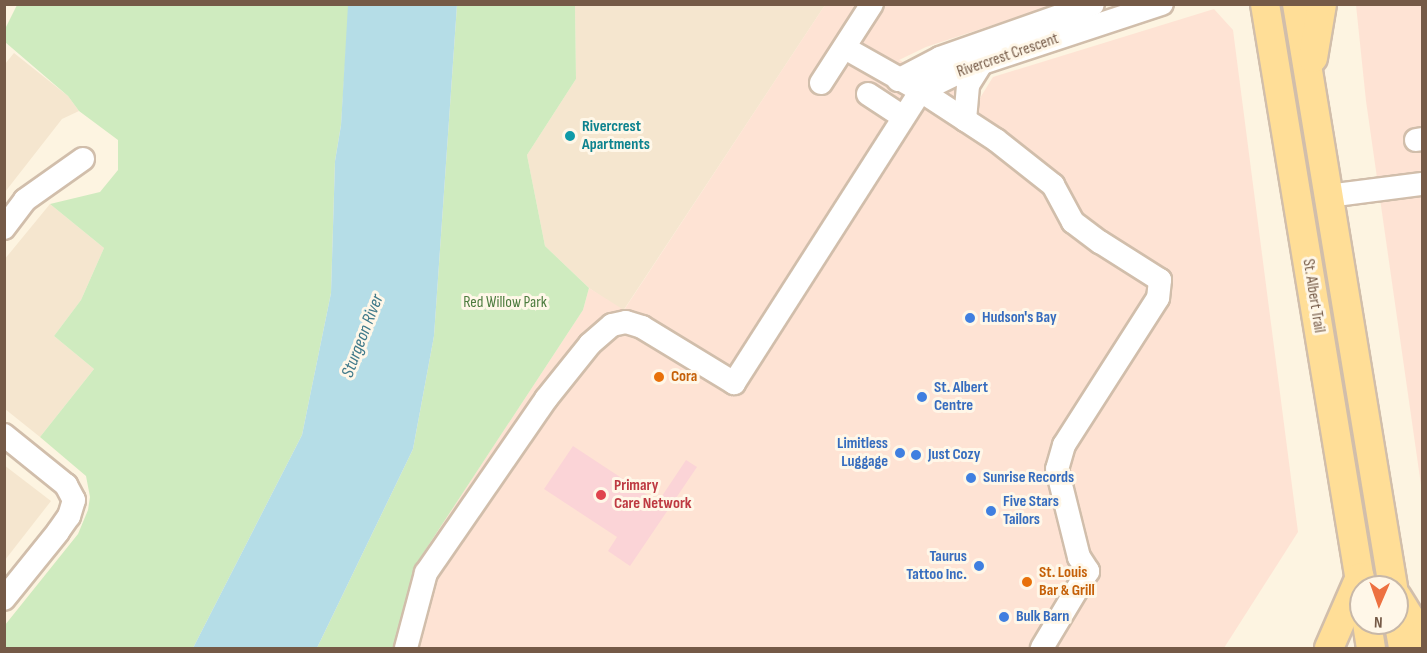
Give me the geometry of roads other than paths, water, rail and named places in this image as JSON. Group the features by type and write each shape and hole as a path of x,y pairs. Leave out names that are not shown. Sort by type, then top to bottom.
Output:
{"main road":[{"name":"St. Albert Trail","path":"1265,4 1359,575"},
{"name":"St. Albert Trail","path":"1297,4 1391,575"},
{"path":"1310,80 1322,4"},
{"path":"1329,648 1349,605"},
{"path":"1409,616 1422,637"}],"street":[{"path":"821,83 872,4"},
{"name":"Rivercrest Crescent","path":"898,80 940,58 1056,10 1093,4"},
{"name":"Rivercrest Crescent","path":"921,91 982,63 1162,4"},
{"name":"Rivercrest Crescent","path":"1056,10 1086,30"},
{"path":"845,48 921,91 996,140 1053,185 1073,222 1160,280 1158,298 1064,445 1057,470 1079,557 1088,571 1042,648"},
{"path":"965,120 968,85 982,63"},
{"path":"406,648 426,573 546,399 590,344 612,325 626,322 642,327 734,383 921,91"},
{"path":"868,94 903,117"},
{"path":"4,228 25,200 83,159"},
{"path":"1328,196 1422,184"},
{"path":"4,435 66,485 74,500 69,516 58,532 4,599"}],"water":[{"name":"Sturgeon River","path":"348,5 457,5 434,336 413,449 317,648 193,648 302,435 331,293 335,161 341,125"}],"place":[{"name":"Rivercrest Apartments","path":"570,136"},
{"name":"Hudson's Bay","path":"970,318"},
{"name":"Cora","path":"659,377"},
{"name":"St. Albert Centre","path":"922,397"},
{"name":"Limitless Luggage","path":"900,453"},
{"name":"Just Cozy","path":"916,455"},
{"name":"Sunrise Records","path":"971,478"},
{"name":"Primary Care Network","path":"601,495"},
{"name":"Five Stars Tailors","path":"991,511"},
{"name":"Taurus Tattoo Inc.","path":"979,566"},
{"name":"St. Louis Bar & Grill","path":"1027,582"},
{"name":"Bulk Barn","path":"1004,617"}],"park label":[{"name":"Red Willow Park","path":"505,303"}]}
